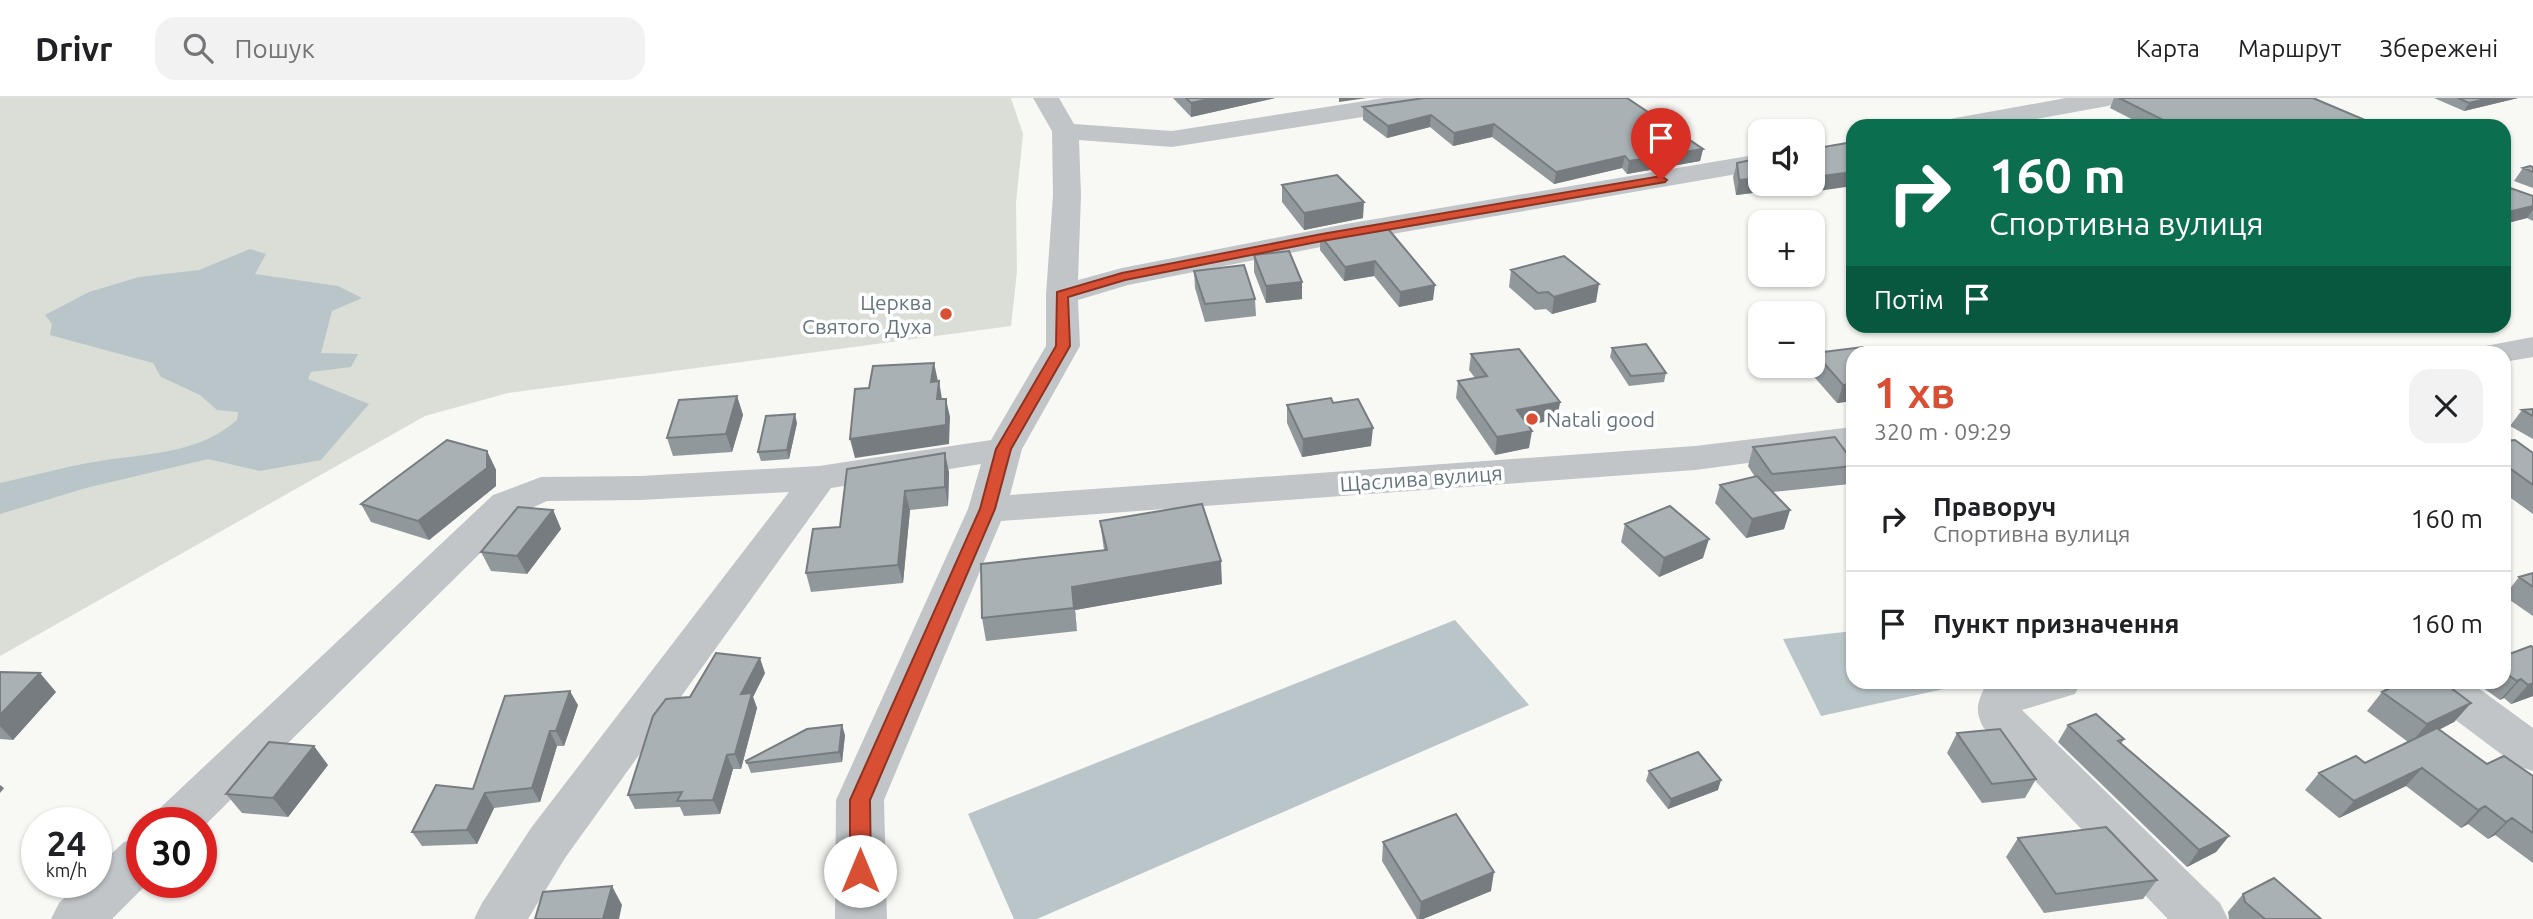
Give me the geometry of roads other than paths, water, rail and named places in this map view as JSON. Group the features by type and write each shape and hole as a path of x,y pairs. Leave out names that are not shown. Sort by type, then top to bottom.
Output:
{"street":[{"path":"861,919 860,800 988,509 1004,449 1063,346 1066,131 1046,98"},
{"path":"1066,131 1172,139 1433,98"},
{"path":"1993,119 2108,98"},
{"path":"1062,295 1122,277 1333,235 1748,164"},
{"path":"2511,351 2533,347"},
{"name":"Щаслива вулиця","path":"988,509 1695,458 1846,439"},
{"path":"193,807 507,504 541,489 640,488 819,478 1004,449"},
{"path":"500,919 556,833 819,478"},
{"path":"2035,689 2001,699 1999,715 2202,919"},
{"path":"2446,689 2533,753"},
{"path":"77,919 126,872"}],"place":[{"name":"Церква Святого Духа","path":"946,314"},
{"name":"Natali good","path":"1532,419"}]}
